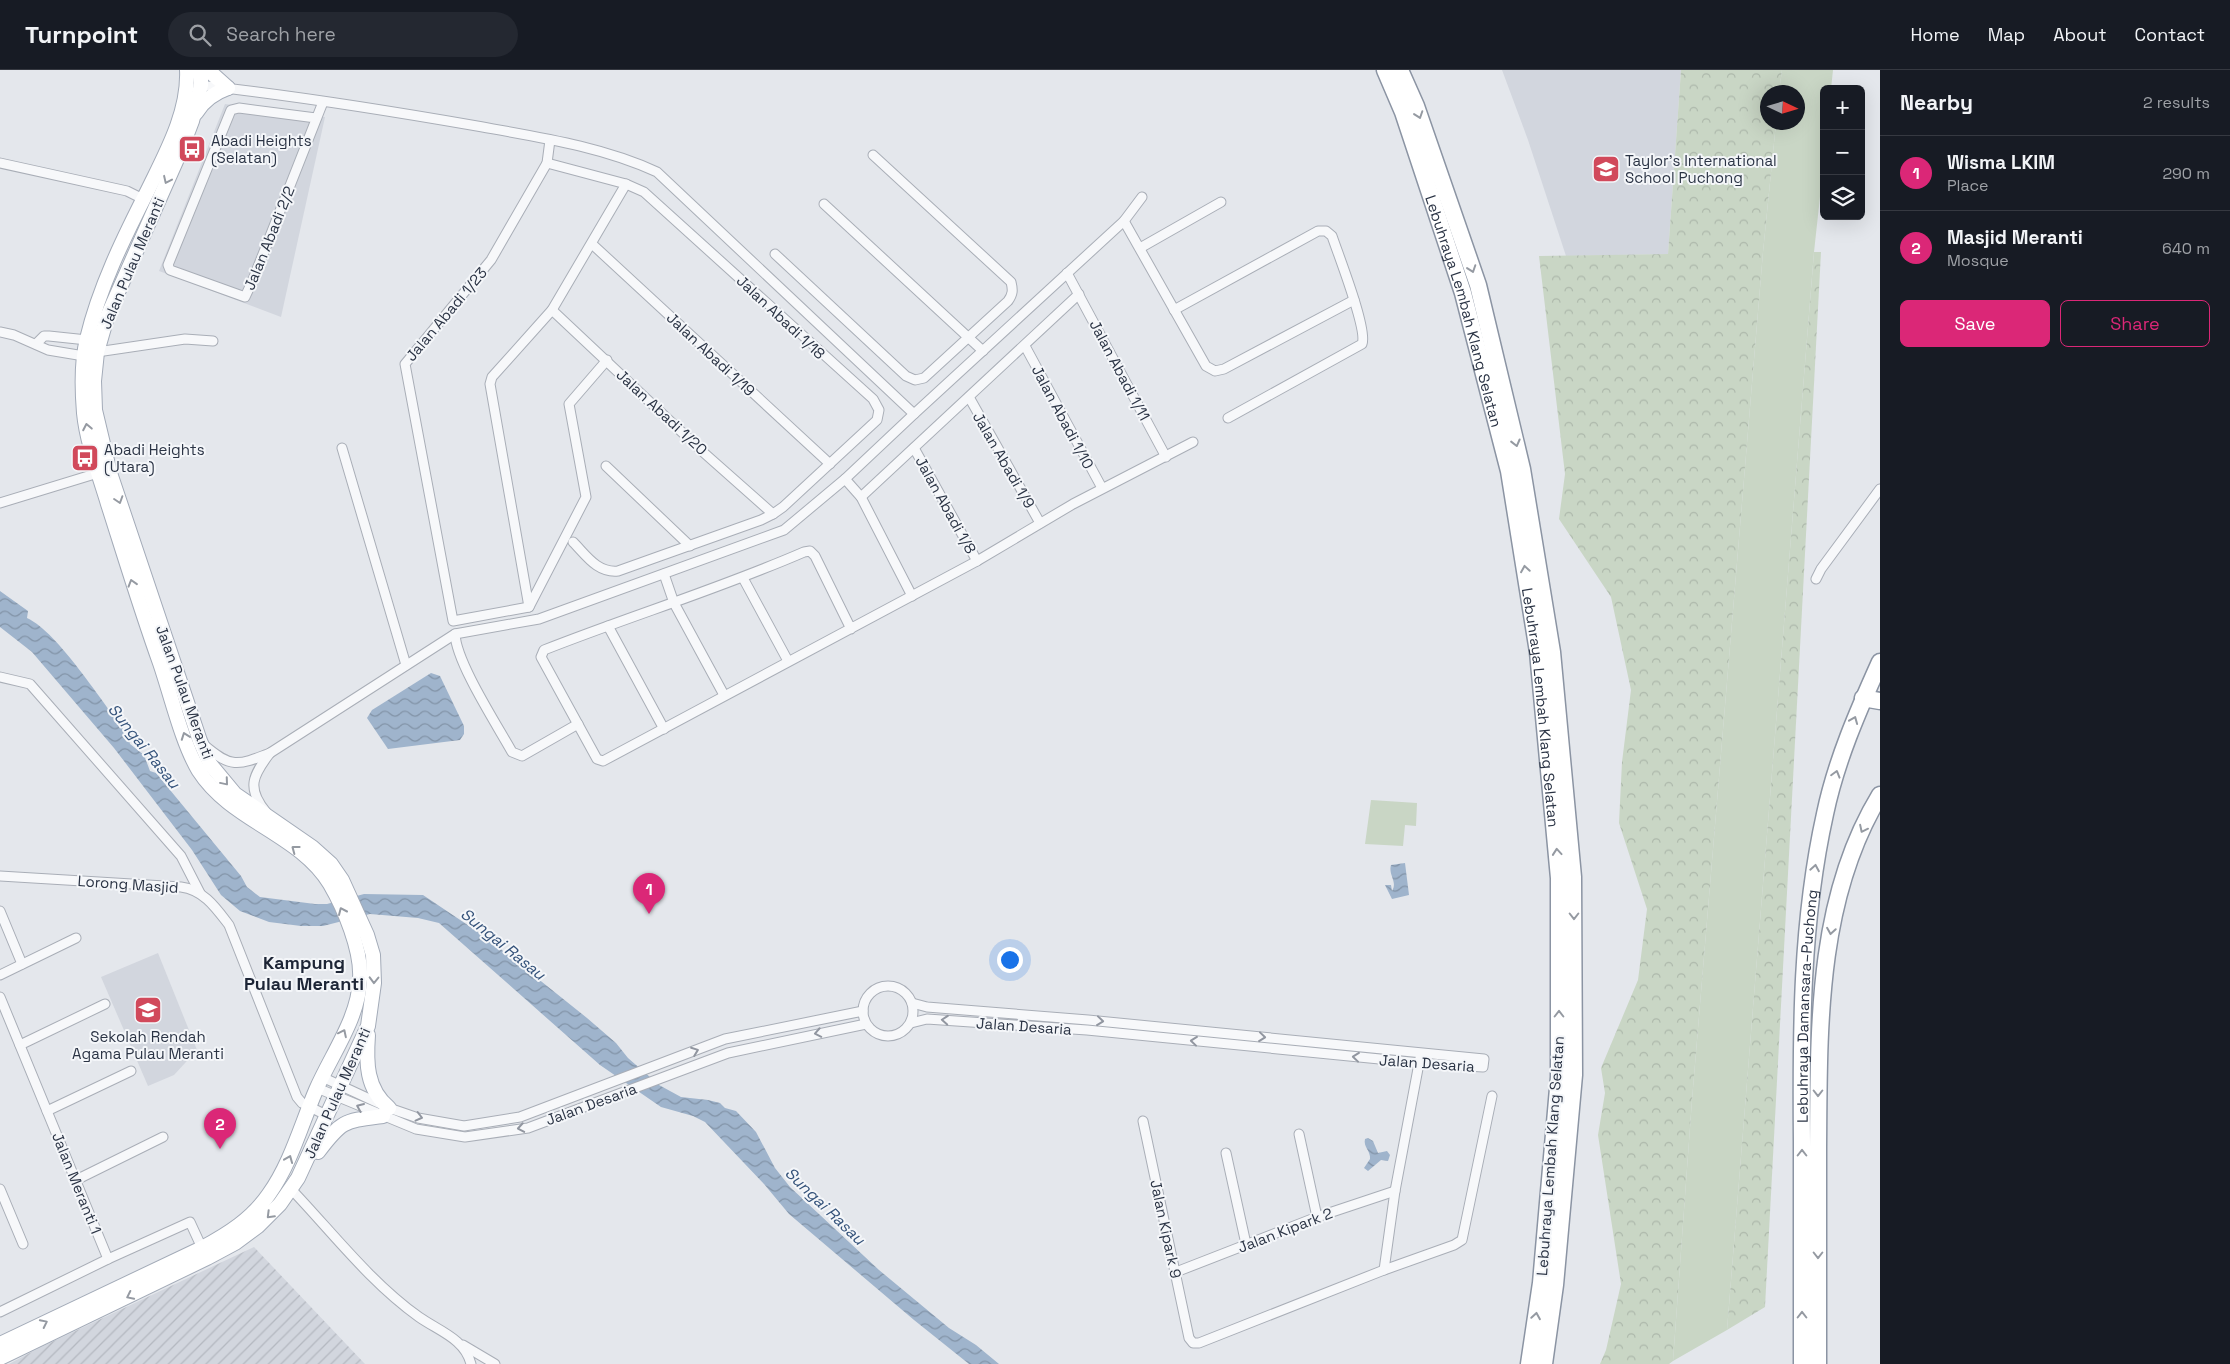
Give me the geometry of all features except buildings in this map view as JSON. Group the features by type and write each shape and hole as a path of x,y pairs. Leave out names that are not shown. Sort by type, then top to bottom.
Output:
{"highway":[{"name":"Lebuhraya Lembah Klang Selatan","path":"1385,70 1403,112 1466,303 1509,471 1538,652 1560,878 1559,1076 1541,1283 1529,1364"},
{"name":"Lebuhraya Lembah Klang Selatan","path":"1400,70 1416,106 1478,285 1522,469 1552,652 1574,877 1574,1075 1555,1285 1544,1364"},
{"name":"Lebuhraya Damansara–Puchong","path":"1802,1364 1801,1053 1804,952 1813,882 1825,813 1844,746 1880,662"},
{"path":"1863,698 1880,701"},
{"name":"Lebuhraya Damansara–Puchong","path":"1818,1364 1818,1041 1826,956 1832,921 1852,850 1880,795"}],"main road":[{"name":"Jalan Pulau Meranti","path":"0,1358 235,1243 258,1226 280,1204 295,1183 328,1116 368,1026 374,983 373,955 361,937 336,881 331,864 317,850 236,794 210,764 200,741 110,474 95,410 91,354 87,340 102,293 143,199 172,139 192,79 201,70"},
{"path":"192,121 203,103 214,94 228,88 208,70"},
{"name":"Jalan Pulau Meranti","path":"192,79 192,121 91,354 84,414 98,473 146,625 198,770 225,802 336,881"},
{"name":"Jalan Pulau Meranti","path":"0,1344 202,1248 229,1234 252,1215 269,1195 286,1166 320,1082 352,1016 360,982 361,937"},
{"path":"295,1183 340,1125 386,1112 368,1074 368,1026"}],"street":[{"path":"192,79 228,88 550,140 643,165 668,180 914,414"},
{"name":"Jalan Abadi 2/2","path":"316,118 240,108 231,110 168,268 245,298 323,102"},
{"name":"Jalan Abadi 1/23","path":"529,607 453,621 404,364 491,260 547,163 550,140"},
{"path":"775,254 906,376 915,380 924,378 967,336 1008,301 1012,296 1011,282 873,155"},
{"path":"0,163 127,191 143,199"},
{"name":"Jalan Abadi 1/18","path":"547,163 626,184 644,192 676,219 877,404 879,415 877,420 783,507 761,520 618,571 608,572 600,568 573,542"},
{"path":"529,607 490,384 492,377 552,310 592,244 610,208 626,184"},
{"path":"200,741 220,758 230,763 242,762 270,752 455,634 539,619 784,530 845,479 1124,221 1142,197"},
{"path":"1140,248 1221,202"},
{"path":"824,204 983,351"},
{"path":"1124,221 1206,366 1215,371 1224,370 1354,300"},
{"path":"1174,310 1322,230 1332,236 1354,300 1364,337 1362,344 1228,418"},
{"name":"Jalan Abadi 1/19","path":"592,244 830,464"},
{"name":"Jalan Abadi 1/11","path":"1067,273 1166,457"},
{"path":"860,497 1080,294"},
{"name":"Jalan Abadi 1/20","path":"552,310 703,452 773,514"},
{"path":"0,332 48,350 91,354 185,339 213,341"},
{"path":"36,344 44,336 87,340"},
{"name":"Jalan Abadi 1/10","path":"1025,346 1102,488"},
{"path":"529,607 586,497 569,404 607,360"},
{"name":"Jalan Abadi 1/9","path":"968,396 1040,523"},
{"path":"851,629 815,556 810,551 743,578 544,650 541,657 597,759 603,761 977,562 1102,488 1193,442"},
{"path":"342,448 406,665"},
{"name":"Jalan Abadi 1/8","path":"914,448 977,562"},
{"path":"606,466 690,546"},
{"path":"0,503 98,473"},
{"path":"845,479 860,497 912,596"},
{"path":"1816,579 1821,569 1880,489"},
{"path":"664,574 674,603 724,695"},
{"path":"743,578 788,661"},
{"path":"608,626 664,729"},
{"path":"455,634 458,652 512,752 522,756 578,724"},
{"path":"0,677 30,684 181,856 200,893"},
{"path":"270,752 257,769 253,785 256,797 271,818"},
{"name":"Lorong Masjid","path":"0,876 181,887 192,888 200,893 213,904 229,925 290,1085 302,1104 328,1116"},
{"path":"0,911 22,964"},
{"path":"0,975 76,938"},
{"name":"Jalan Desaria","path":"320,1082 386,1112 416,1129 465,1137 528,1128 728,1053 866,1024 879,1035 887,1037 901,1033 911,1023 927,1019 1088,1030 1483,1068 1484,1059 1088,1020 928,1008 912,1003 904,991 890,986 876,989 867,998 863,1011 726,1039 520,1117 464,1126 386,1112"},
{"name":"Jalan Meranti 1","path":"0,997 108,1260"},
{"path":"911,1023 914,1010 912,1003"},
{"path":"20,1045 105,1004"},
{"path":"863,1011 866,1024"},
{"path":"1421,1053 1384,1270 1454,1245 1462,1240 1492,1096"},
{"path":"47,1111 131,1071"},
{"name":"Jalan Kipark 9","path":"1143,1121 1189,1338 1193,1343 1199,1343 1384,1270"},
{"path":"1299,1134 1317,1217"},
{"path":"76,1180 163,1137"},
{"path":"1226,1153 1246,1244"},
{"path":"295,1183 382,1288 424,1321 495,1364"},
{"path":"0,1189 23,1244"},
{"name":"Jalan Kipark 2","path":"1176,1272 1317,1217 1396,1191"},
{"path":"0,1312 190,1222 202,1248"},
{"path":"463,1345 471,1364"}],"shaded area":[{"name":"Taylor's International School Puchong","path":"1502,70 1681,70 1668,254 1566,256 1528,140"},
{"path":"225,104 325,117 281,317 159,271"},
{"name":"Sekolah Rendah Agama Pulau Meranti","path":"158,953 197,1050 174,1075 148,1086 101,977"},
{"path":"254,1247 365,1364 9,1364 39,1348"}],"green space":[{"path":"1681,70 1782,70 1780,85 1760,85 1760,130 1775,130 1763,252 1692,1100 1673,1361 1669,1364 1600,1364 1606,1350 1621,1284 1598,1135 1605,1093 1601,1068 1638,980 1647,909 1619,823 1622,762 1631,690 1611,597 1559,519 1565,474 1539,256 1668,254"},
{"path":"1782,70 1833,70 1831,85 1820,85 1820,197 1727,1330 1673,1361 1692,1100 1763,252 1775,130 1805,130 1805,85 1780,85"},
{"path":"1814,252 1821,252 1765,1307 1727,1330"},
{"path":"1371,800 1417,803 1416,826 1405,825 1403,846 1365,844"}],"water":[{"path":"0,591 28,611 27,618 40,626 66,653 127,734 130,744 144,755 150,771 156,773 241,876 247,887 260,897 315,904 327,904 364,894 423,895 487,938 587,1018 659,1085 681,1097 720,1103 725,1108 736,1111 756,1132 775,1168 790,1187 879,1270 949,1328 976,1345 999,1364 969,1364 789,1214 764,1184 705,1122 693,1116 661,1107 600,1065 439,923 418,918 370,914 323,926 301,926 269,922 240,911 221,895 192,850 114,748 32,652 0,627"},
{"path":"431,673 440,676 464,726 464,734 460,740 388,749 367,718 372,710"},
{"path":"1405,863 1409,895 1392,899 1385,885 1391,885 1392,891 1394,888 1390,869 1391,865"},
{"path":"1368,1138 1373,1141 1378,1153 1387,1151 1390,1155 1388,1161 1381,1160 1368,1171 1364,1168 1370,1159 1365,1142 1365,1139"}],"place":[{"name":"Abadi Heights (Selatan)","path":"192,149"},
{"name":"Taylor's International School Puchong","path":"1606,169"},
{"name":"Abadi Heights (Utara)","path":"85,458"},
{"name":"Wisma LKIM","path":"649,914"},
{"name":"Sekolah Rendah Agama Pulau Meranti","path":"148,1010"},
{"name":"Masjid Meranti","path":"220,1149"}],"district":[{"name":"Kampung Pulau Meranti","path":"304,972"}],"water label":[{"name":"Sungai Rasau","path":"144,746"},
{"name":"Sungai Rasau","path":"503,944"},
{"name":"Sungai Rasau","path":"825,1206"}]}
